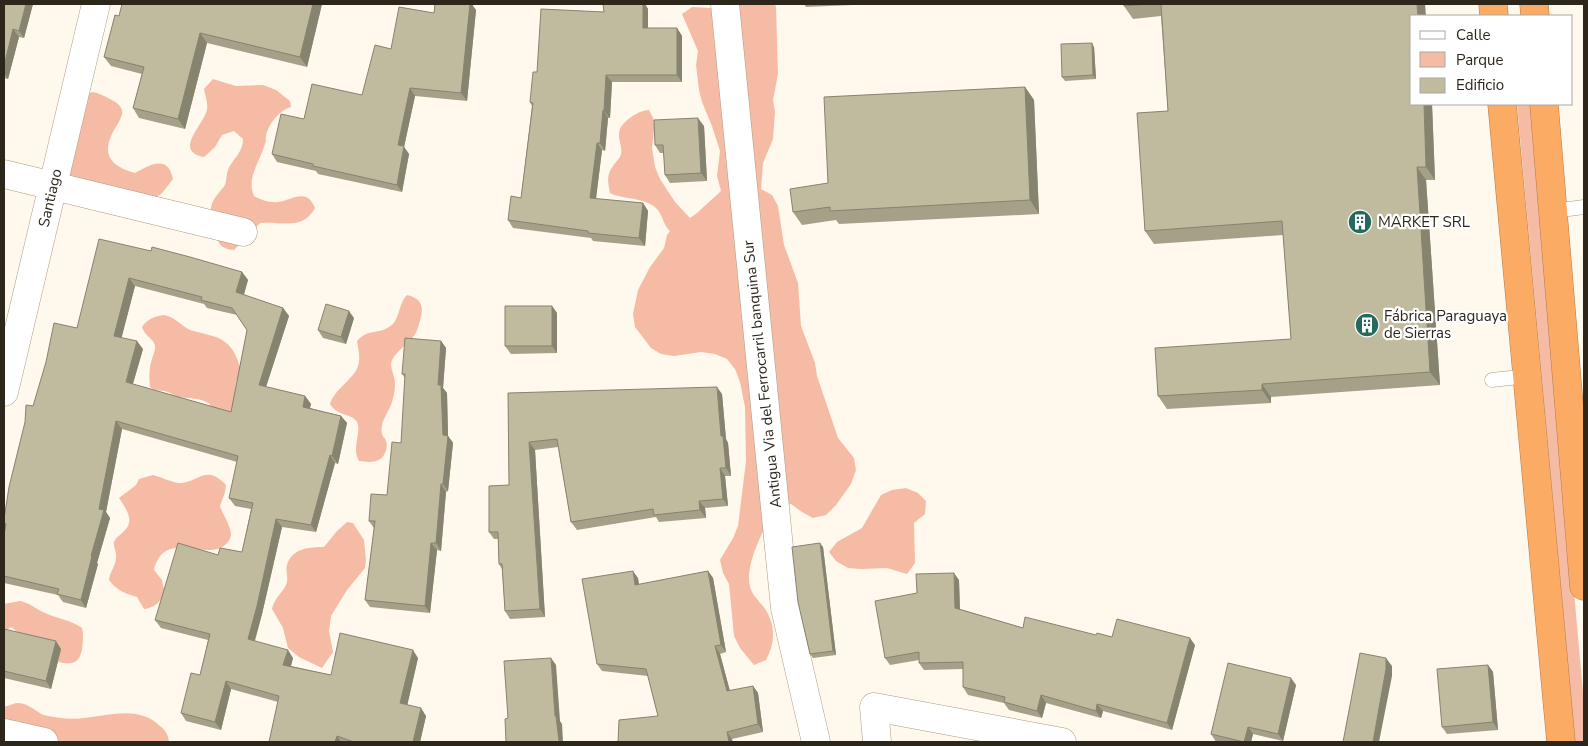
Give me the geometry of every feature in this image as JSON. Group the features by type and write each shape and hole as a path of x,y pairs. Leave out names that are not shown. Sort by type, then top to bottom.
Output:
{"highway":[{"path":"1502,105 1561,742"},
{"path":"1544,105 1582,532 1584,586"},
{"path":"1543,545 1582,532"}],"street":[{"name":"Santiago","path":"4,392 96,4"},
{"name":"Antigua Via del Ferrocarril banquina Sur","path":"725,4 785,608 816,742"},
{"path":"4,174 243,232"},
{"path":"877,742 874,707 1062,742"},
{"path":"4,733 44,742"}],"lane":[{"path":"1553,211 1584,207"},
{"path":"1492,380 1528,376"}],"green space":[{"path":"731,4 775,4 776,7 778,74 773,100 775,112 773,139 763,163 761,189 772,195 778,206 784,245 798,283 801,326 815,363 817,376 838,438 854,458 856,470 851,484 836,505 826,515 813,518 791,504 775,507 756,546 750,568 750,587 769,615 773,628 773,641 766,660 754,665 740,648 734,636 729,584 723,573 720,560 738,526 746,461 745,407 740,382 735,369 727,359 715,354 701,352 674,356 661,354 651,348 635,327 633,314 638,290 650,267 664,248 670,231 658,210 653,206 642,201 610,193 608,182 609,173 621,154 620,129 631,117 649,110 655,122 652,148 655,167 660,179 675,202 690,218 721,191 717,176 720,151 699,90 696,65 698,51 682,14 692,7 729,9"},
{"path":"213,79 236,86 263,85 276,90 290,101 291,107 279,114 267,131 263,151 253,176 252,189 254,196 272,202 303,196 312,202 315,208 304,220 298,222 260,223 234,250 223,247 219,242 211,208 225,185 228,170 240,152 243,139 234,131 222,135 215,147 204,157 195,154 191,149 190,143 207,109 204,89"},
{"path":"92,92 117,103 121,107 122,115 112,134 108,149 109,155 116,164 135,173 158,164 167,166 171,171 173,179 162,193 152,201 91,192 48,163 85,95"},
{"path":"1517,105 1530,105 1584,703 1584,742 1575,742"},
{"path":"407,295 420,302 422,314 416,333 392,360 391,366 395,383 393,400 381,430 387,443 386,450 379,460 359,461 356,451 357,422 352,417 337,411 330,404 336,392 351,378 358,367 357,341 366,334 384,330 393,324"},
{"path":"163,315 174,319 190,330 222,340 234,351 241,370 235,389 244,424 212,411 210,404 202,400 179,397 150,387 149,376 155,345 142,327 151,319"},
{"path":"153,475 179,483 207,475 213,475 219,479 226,485 220,506 231,534 227,543 218,549 176,548 167,550 159,557 154,570 162,580 165,594 156,604 144,609 137,597 122,591 109,580 116,560 114,542 128,526 129,522 128,514 119,498 136,485 139,479"},
{"path":"906,488 918,493 926,501 925,514 914,523 915,563 907,574 887,568 848,568 836,561 829,552 837,542 862,528 881,495 892,490"},
{"path":"347,522 353,523 364,540 365,568 347,590 331,616 329,631 333,652 322,668 299,657 288,648 283,628 272,609 274,602 286,585 286,570 289,559 297,552 307,548 324,547"},
{"path":"20,601 82,628 83,643 79,658 74,662 60,662 36,650 11,627 4,632 4,604"},
{"path":"16,703 25,704 44,715 52,717 79,719 123,713 142,716 164,729 169,742 6,742 4,734 4,707"}],"building":[{"path":"4,4 26,4 19,31 13,29 4,66"},
{"path":"122,4 313,4 300,57 200,33 178,119 133,108 144,67 104,57 115,15 119,16"},
{"path":"435,4 470,4 461,93 410,88 398,145 404,146 397,185 313,166 313,164 272,154 281,114 304,119 312,84 362,95 375,45 391,49 399,7 434,13"},
{"path":"603,4 643,4 643,28 677,28 677,75 606,75 600,143 597,143 590,198 643,203 639,238 588,233 588,231 508,220 511,196 521,198 533,103 530,102 533,72 537,72 541,9 604,12"},
{"path":"1124,4 1149,4 1124,6"},
{"path":"1161,4 1417,4 1418,15 1410,15 1410,105 1424,105 1426,167 1417,167 1430,372 1262,384 1262,390 1158,396 1155,348 1291,339 1282,221 1145,231 1137,113 1168,111"},
{"path":"1092,43 1093,75 1062,77 1061,44"},
{"path":"1025,87 1030,200 830,211 830,207 793,212 790,189 828,183 824,97"},
{"path":"698,118 701,173 665,175 663,145 655,145 654,120"},
{"path":"99,239 151,251 152,247 242,272 236,292 283,308 259,385 305,396 303,407 341,416 332,456 330,455 311,525 276,519 248,639 288,650 283,665 331,675 340,633 413,650 400,703 421,708 413,742 354,742 337,736 335,742 269,742 279,696 226,681 215,722 181,713 191,673 200,675 210,634 155,620 178,543 218,555 220,548 242,552 253,503 229,498 238,456 116,421 99,509 104,510 81,600 57,594 59,589 4,576 4,535 6,524 4,519 9,487 25,422 26,405 33,406 46,362 54,323 77,328","holes":["129,278 202,297 201,300 232,308 247,330 231,412 126,382 137,341 114,336"]},
{"path":"326,304 349,311 341,337 318,330"},
{"path":"505,306 552,306 552,346 505,346"},
{"path":"405,338 441,341 438,385 441,385 443,435 448,436 443,484 441,484 436,543 431,543 425,606 365,600 375,521 369,521 371,494 387,495 392,442 401,443 405,374 402,374"},
{"path":"717,387 726,468 720,468 723,499 699,501 700,510 654,515 653,509 571,522 557,439 529,442 540,609 505,611 502,564 499,564 498,532 489,532 489,486 509,485 508,393"},
{"path":"820,543 833,651 810,654 798,602 792,547"},
{"path":"633,571 635,585 708,571 721,645 715,646 727,691 753,686 758,724 727,732 729,742 618,742 619,720 658,716 646,669 597,664 582,579"},
{"path":"954,573 955,608 1023,628 1025,617 1096,635 1097,633 1112,637 1117,619 1190,638 1167,723 1097,704 1096,711 1041,695 1037,711 1004,702 1005,697 963,687 963,662 919,663 919,652 885,658 875,601 917,593 916,574"},
{"path":"4,629 56,641 46,681 4,671"},
{"path":"1360,653 1386,658 1386,669 1373,742 1343,742"},
{"path":"551,658 555,716 559,741 562,740 562,742 506,742 505,719 508,718 504,661"},
{"path":"1228,663 1291,678 1278,734 1248,727 1244,742 1211,734"},
{"path":"1488,665 1493,722 1442,727 1437,669"}],"place":[{"name":"MARKET SRL","path":"1360,222"},
{"name":"Fábrica Paraguaya de Sierras","path":"1367,325"}]}
